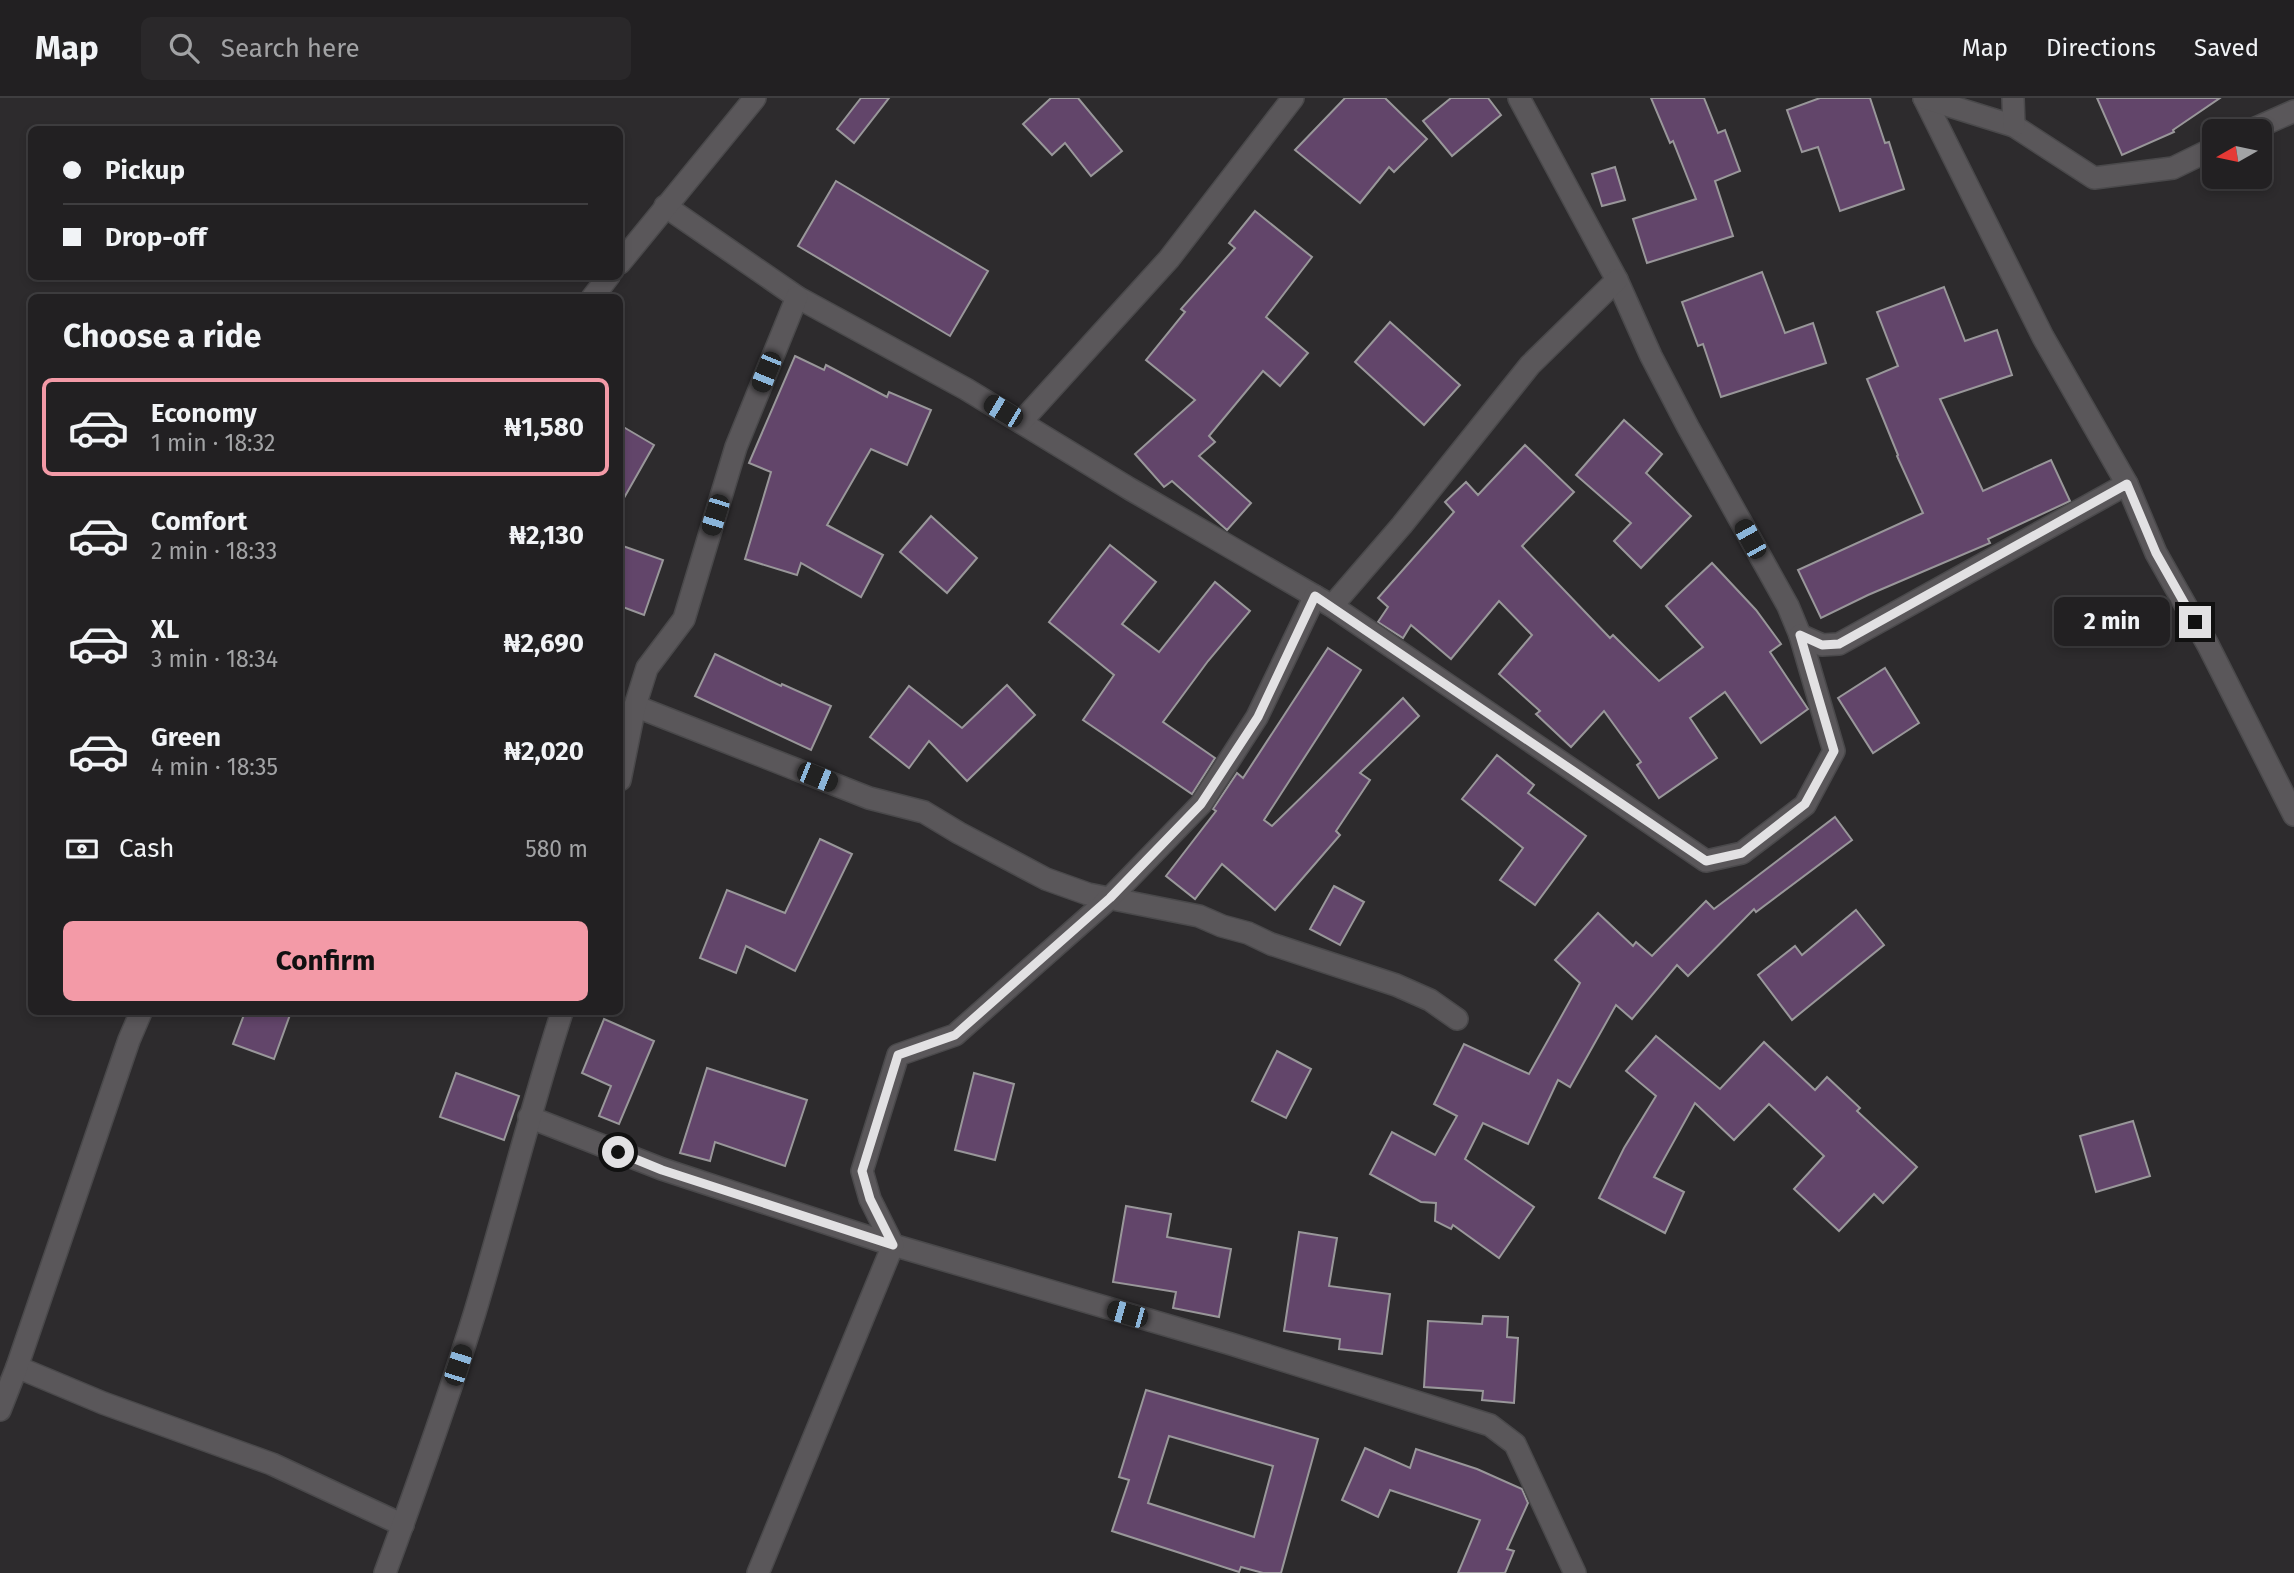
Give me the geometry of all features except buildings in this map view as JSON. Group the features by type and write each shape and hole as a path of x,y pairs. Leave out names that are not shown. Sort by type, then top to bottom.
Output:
{"street":[{"path":"623,259 755,98"},
{"path":"1021,422 1169,259 1293,98"},
{"path":"665,206 797,297 966,389 1130,489 1323,601 1706,861 1742,853 1805,804 1834,751 1800,635 1787,606 1651,356 1617,280 1520,98"},
{"path":"1924,98 2014,126 2094,178 2172,168 2202,154"},
{"path":"1924,98 2043,337 2127,484 2156,553 2208,645 2294,815"},
{"path":"2013,98 2014,126"},
{"path":"2272,121 2294,111"},
{"path":"595,294 606,280"},
{"path":"762,1572 893,1245 870,1199 862,1171 898,1055 955,1035 1110,898 1201,804 1258,717 1323,601 1402,525 1531,365 1617,280"},
{"path":"623,765 635,706 647,668 684,618 736,447 797,297"},
{"path":"1800,635 1822,645 1839,644 2127,484"},
{"path":"635,706 869,798 923,812 1046,879 1088,894 1199,916 1282,948 1320,958 1396,985 1430,1000 1457,1019"},
{"path":"0,1410 140,1015"},
{"path":"385,1573 433,1444 561,1015"},
{"path":"529,1117 662,1170 893,1245 1231,1344 1490,1426 1515,1444 1575,1573"},
{"path":"17,1367 103,1403 272,1464 403,1525"}],"route":[{"path":"618,1152 662,1170 893,1245 870,1199 862,1171 898,1055 955,1035 1110,898 1201,804 1258,717 1315,596 1706,861 1742,853 1805,804 1834,751 1800,635 1822,645 1839,644 2127,484 2156,553 2195,622"}]}
